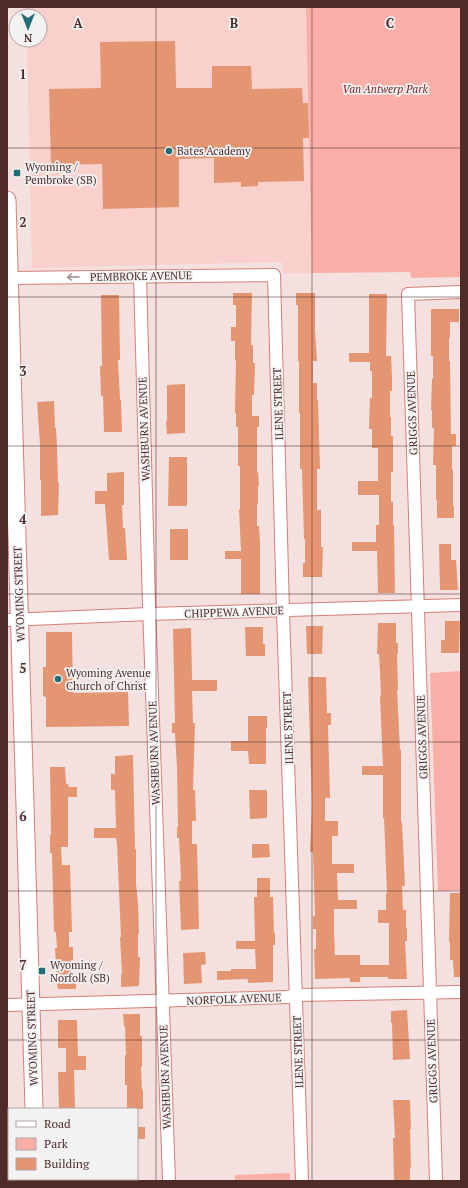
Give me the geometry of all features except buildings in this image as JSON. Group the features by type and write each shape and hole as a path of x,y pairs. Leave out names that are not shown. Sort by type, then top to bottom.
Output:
{"street":[{"name":"WYOMING STREET","path":"7,200 13,620 34,1108"},
{"name":"PEMBROKE AVENUE","path":"9,278 274,275"},
{"name":"ILENE STREET","path":"274,275 302,1181"},
{"name":"WASHBURN AVENUE","path":"140,276 149,614 168,1181"},
{"name":"GRIGGS AVENUE","path":"436,1181 408,294 461,292"},
{"name":"CHIPPEWA AVENUE","path":"13,620 149,614 461,605"},
{"name":"NORFOLK AVENUE","path":"7,1005 461,992"}],"shaded area":[{"name":"Bates Academy","path":"306,7 312,273 283,273 282,262 32,268 27,48 48,48 48,8 26,8"}],"green space":[{"name":"Van Antwerp Park","path":"306,7 461,7 461,277 411,278 410,272 312,273"},
{"path":"461,671 461,890 438,891 430,673"},
{"path":"290,1173 290,1181 235,1181 235,1175"}],"place":[{"name":"Bates Academy","path":"169,151"},
{"name":"Wyoming / Pembroke (SB)","path":"17,173"},
{"name":"Wyoming Avenue Church of Christ","path":"58,679"},
{"name":"Wyoming / Norfolk (SB)","path":"42,971"}]}
